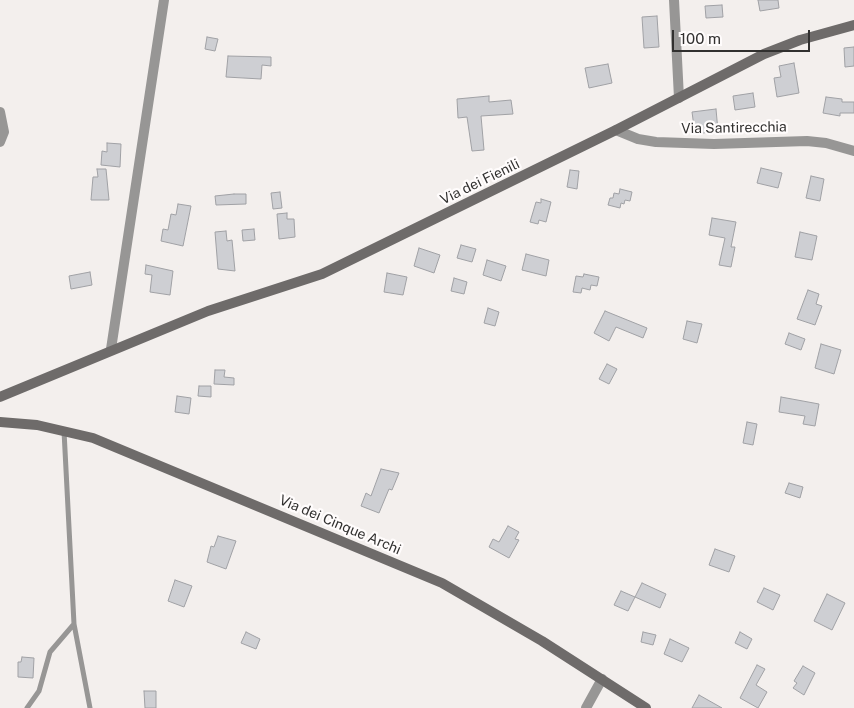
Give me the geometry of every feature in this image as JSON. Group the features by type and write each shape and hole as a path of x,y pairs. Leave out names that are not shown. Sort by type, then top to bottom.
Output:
{"street":[{"path":"111,350 164,0"},
{"path":"674,0 679,98"},
{"name":"Via dei Fienili","path":"0,397 111,350 229,304 322,274 781,47 854,25"},
{"path":"0,112 4,132 0,142"},
{"name":"Via Santirecchia","path":"616,130 638,139 656,142 714,144 807,141 826,143 854,151"},
{"name":"Via dei Cinque Archi","path":"0,422 64,430 98,440 442,583 542,641 646,708"},
{"path":"586,708 602,679"}],"lane":[{"path":"64,430 74,624 90,708"},
{"path":"26,708 39,691 48,656 74,624"}],"building":[{"path":"758,0 778,0 779,8 760,11"},
{"path":"722,5 723,17 706,18 705,6"},
{"path":"657,16 659,47 644,48 642,17"},
{"path":"207,37 218,39 215,51 205,49"},
{"path":"854,47 854,66 845,67 844,48"},
{"path":"228,56 271,57 271,66 262,65 261,79 226,77"},
{"path":"794,63 799,93 777,97 774,78 781,77 779,66"},
{"path":"608,64 612,83 589,88 585,68"},
{"path":"753,93 755,107 735,110 733,96"},
{"path":"489,96 489,102 511,100 513,114 481,116 484,150 472,151 467,117 458,118 457,99"},
{"path":"826,97 842,99 842,102 854,102 854,113 840,113 840,116 823,113"},
{"path":"716,109 718,131 695,134 692,112"},
{"path":"107,143 121,144 120,167 101,165 102,151 107,152"},
{"path":"761,168 782,173 778,188 757,183"},
{"path":"97,169 106,169 109,200 91,200 93,177 98,177"},
{"path":"570,170 579,171 577,189 567,187"},
{"path":"811,176 824,179 820,201 806,198"},
{"path":"620,189 632,192 630,201 625,200 624,204 621,203 620,208 608,205 610,198 613,198 614,193 619,194"},
{"path":"280,192 282,208 273,209 271,193"},
{"path":"246,194 246,204 216,205 215,196"},
{"path":"541,199 551,202 546,222 539,220 538,224 530,222 536,202 541,203"},
{"path":"178,204 191,206 183,246 161,241 163,229 168,230 171,214 176,215"},
{"path":"287,213 287,219 294,219 295,237 279,239 277,214"},
{"path":"712,218 736,222 731,247 735,247 731,267 719,265 725,238 709,235"},
{"path":"254,229 255,240 243,241 242,230"},
{"path":"226,231 227,241 232,240 235,271 218,269 215,232"},
{"path":"800,232 817,236 812,260 795,257"},
{"path":"461,245 476,249 472,262 457,258"},
{"path":"419,248 440,255 434,273 414,266"},
{"path":"526,254 549,260 546,276 522,270"},
{"path":"487,260 506,266 501,281 483,275"},
{"path":"146,265 173,271 170,295 150,292 152,275 145,274"},
{"path":"90,272 92,285 71,289 69,276"},
{"path":"387,273 407,277 403,295 384,292"},
{"path":"584,274 599,277 597,286 591,285 590,290 582,288 581,293 573,292 576,276 583,277"},
{"path":"454,278 467,282 464,294 451,291"},
{"path":"808,290 819,294 816,304 822,306 815,325 797,319"},
{"path":"488,308 499,312 495,326 484,323"},
{"path":"605,311 647,328 643,338 616,327 609,341 594,333"},
{"path":"687,321 702,324 697,343 683,339"},
{"path":"789,333 805,339 801,350 785,344"},
{"path":"821,344 841,350 834,374 815,368"},
{"path":"607,364 617,369 609,384 599,379"},
{"path":"215,370 225,370 224,377 234,378 234,385 214,384"},
{"path":"199,386 211,386 211,397 198,396"},
{"path":"177,396 191,398 189,414 175,412"},
{"path":"781,397 819,404 815,426 803,424 805,416 779,412"},
{"path":"747,422 757,424 753,445 743,443"},
{"path":"381,469 399,473 392,490 389,489 379,513 361,506 366,493 371,496"},
{"path":"789,483 803,487 800,498 785,493"},
{"path":"508,526 519,532 515,539 519,540 509,558 489,547 493,539 499,542"},
{"path":"218,536 236,541 226,569 207,562 211,546 214,547"},
{"path":"715,549 735,556 729,572 709,565"},
{"path":"175,580 192,586 184,607 168,601"},
{"path":"642,583 666,594 660,608 635,597"},
{"path":"764,588 780,595 773,610 757,602"},
{"path":"621,591 635,597 628,611 614,605"},
{"path":"827,594 845,603 832,630 814,621"},
{"path":"246,632 260,639 256,649 241,643"},
{"path":"643,632 656,635 653,645 641,642"},
{"path":"740,632 752,639 747,649 735,643"},
{"path":"670,639 689,648 682,662 664,654"},
{"path":"22,657 34,658 33,678 18,677 18,662 21,662"},
{"path":"757,665 765,669 756,685 767,692 758,708 740,698"},
{"path":"803,666 815,673 804,695 793,688 797,683 794,681"},
{"path":"144,691 156,691 156,708 145,708"},
{"path":"699,695 722,708 692,708"}]}
